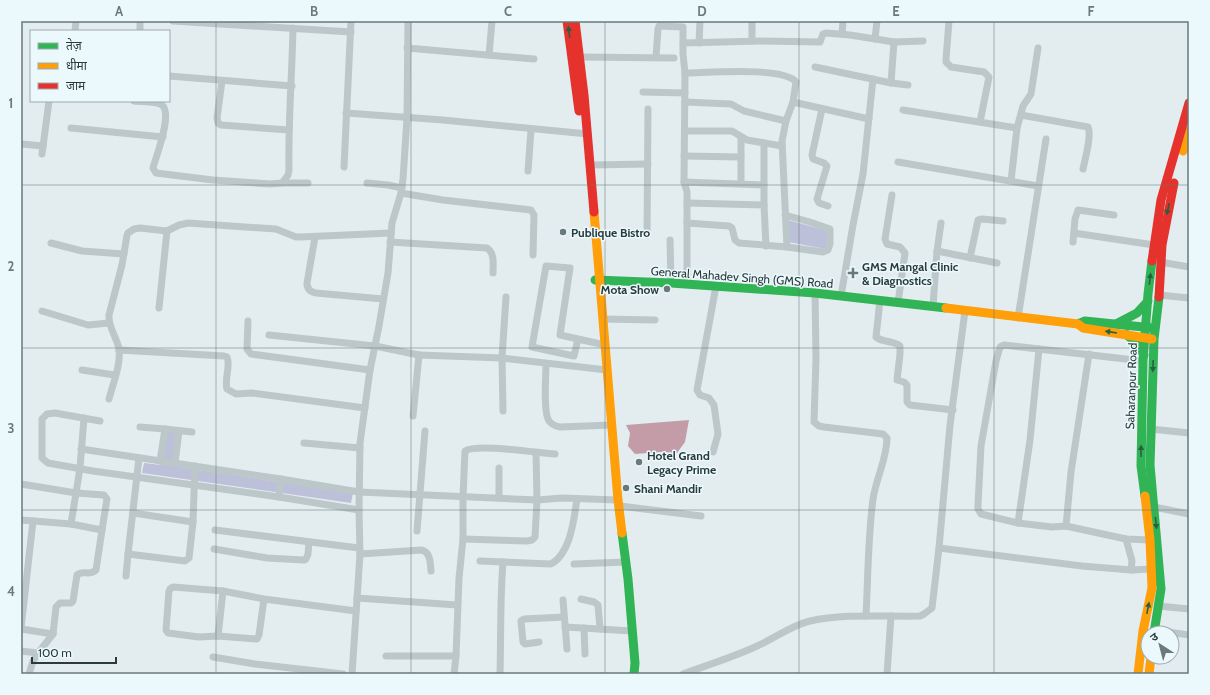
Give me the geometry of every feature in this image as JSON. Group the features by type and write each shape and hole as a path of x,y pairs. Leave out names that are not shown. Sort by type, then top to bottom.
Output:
{"street":[{"path":"174,21 231,23 351,32"},
{"path":"344,167 351,21"},
{"path":"352,674 360,551 360,448 370,370 388,273 391,233 395,210 401,191 407,118 408,21"},
{"path":"489,55 492,21"},
{"path":"567,21 590,165 598,299 603,319 635,663 634,674"},
{"path":"575,21 597,280"},
{"path":"699,43 700,21"},
{"path":"752,21 752,41"},
{"path":"842,34 843,21"},
{"path":"875,39 877,21"},
{"path":"949,21 946,62 951,67 984,72 989,77 980,122"},
{"path":"656,57 658,29 660,26 683,27 683,54 686,73 684,182 687,192 687,284"},
{"path":"282,183 288,175 289,170 293,28"},
{"path":"683,43 752,41 819,42 822,40 825,33 842,34 894,42 923,41"},
{"path":"890,83 894,42"},
{"path":"407,48 534,59"},
{"path":"1011,181 1018,128 1023,106 1031,94 1038,48"},
{"path":"579,57 674,58"},
{"path":"815,67 890,83 908,85"},
{"path":"686,73 765,72 791,77 796,82 793,102 786,121 782,146 787,247"},
{"path":"170,76 292,86"},
{"path":"841,296 863,174 873,79"},
{"path":"222,81 217,118 218,123 226,126 289,130"},
{"path":"643,92 685,93"},
{"path":"42,154 49,102"},
{"path":"142,102 162,105 165,114 163,137 153,168 156,173 270,184 308,183"},
{"path":"685,102 731,104 744,111 786,121"},
{"path":"793,102 869,119"},
{"name":"Saharanpur Road","path":"1150,327 1159,295 1162,244 1183,145 1189,103"},
{"path":"648,109 648,235"},
{"path":"822,109 812,157 813,159 824,163 827,166 817,199 819,203 828,206"},
{"path":"903,110 1018,128"},
{"path":"346,114 443,120 531,130 585,134"},
{"path":"1021,115 1088,127 1090,131 1083,169"},
{"path":"71,128 163,137"},
{"path":"528,171 531,130"},
{"path":"685,131 732,131 746,140 782,146"},
{"name":"Saharanpur Road","path":"1155,625 1161,589 1154,507 1145,465 1151,429 1150,327 1148,301 1161,200 1189,131"},
{"path":"741,138 741,184"},
{"path":"1018,318 1046,139"},
{"path":"764,143 764,205 766,246"},
{"path":"21,144 43,146"},
{"path":"684,156 741,158"},
{"path":"898,162 1038,186"},
{"path":"590,165 648,164"},
{"path":"684,182 764,184"},
{"path":"367,183 388,185 401,191 443,200 532,210 534,215 533,255"},
{"path":"892,195 885,239 887,244 900,247 905,253 898,303"},
{"path":"687,203 764,205"},
{"path":"1073,242 1075,219 1078,210 1114,215"},
{"path":"687,223 729,226 732,228 737,242 827,251 829,249 831,231 828,227 785,215"},
{"path":"970,258 978,220 1003,221"},
{"path":"109,399 119,361 119,350 115,335 109,323 109,315 124,254 127,235 130,231 140,228 167,232 178,225 188,223 276,229 296,237 391,233"},
{"path":"932,306 941,223"},
{"path":"159,308 167,232"},
{"path":"1074,233 1154,245"},
{"path":"315,237 307,283 310,291 316,293 383,300"},
{"path":"670,240 671,283"},
{"path":"390,242 487,248 492,254 493,273"},
{"path":"51,243 82,251 124,254"},
{"path":"937,251 996,263"},
{"path":"1160,262 1189,267"},
{"path":"578,339 574,356 532,347 546,266 570,268 560,335 578,339 605,345"},
{"name":"General Mahadev Singh (GMS) Road","path":"597,280 671,283 815,293 932,306 1018,318 1078,324 1085,321 1150,327"},
{"path":"713,452 718,434 714,405 709,398 700,395 697,390 716,286"},
{"path":"815,293 816,359 814,422 818,426 883,434 887,438 883,462 873,499 866,616"},
{"path":"1159,295 1189,298"},
{"path":"502,411 502,358 506,298"},
{"path":"880,300 876,337 881,340 896,343 900,346 897,380 904,382 907,385 907,402 910,405 952,410"},
{"path":"1116,324 1137,313 1148,301"},
{"path":"42,311 88,325 109,323"},
{"path":"683,674 757,646 778,634 804,623 866,616 920,616 932,608 949,432 965,311"},
{"path":"603,319 655,320"},
{"path":"248,321 247,349 252,354 370,370"},
{"name":"General Mahadev Singh (GMS) Road","path":"1078,324 1083,328 1150,338"},
{"path":"1126,334 1138,345 1144,358 1004,345 1000,347 996,361 981,446 978,505 979,512 1018,523 1052,527 1066,526 1126,539 1150,540"},
{"path":"269,335 375,346 419,355 502,358 607,370"},
{"name":"Saharanpur Road","path":"1138,674 1143,631 1152,588 1145,465 1144,358 1150,338"},
{"path":"1018,523 1030,440 1039,349"},
{"path":"119,350 224,356 228,361 226,380 227,389 236,394 252,393 365,408"},
{"path":"1066,526 1071,472 1089,354"},
{"path":"413,416 419,355"},
{"path":"546,364 546,413 553,425 560,427 612,425"},
{"path":"82,370 115,375"},
{"path":"100,421 51,413 44,416 42,419 42,458 48,463 359,510"},
{"path":"71,524 80,468 84,418"},
{"path":"140,427 192,432"},
{"path":"160,461 164,429"},
{"path":"1151,429 1189,433"},
{"path":"176,463 179,431"},
{"path":"417,531 425,431"},
{"path":"304,443 360,448"},
{"path":"454,674 456,656 457,605 463,539 464,454 468,449 492,448 555,454"},
{"path":"81,449 359,492 537,500 577,499 619,503 701,516"},
{"path":"463,539 532,540 535,537 537,500 536,453"},
{"path":"126,576 139,458"},
{"path":"128,554 187,560 189,557 193,522 195,466"},
{"path":"499,468 499,498"},
{"path":"279,497 281,479"},
{"path":"21,484 76,493 103,494 107,499 96,570 91,573 83,572 77,575 72,603 60,603 56,607 53,634 38,652 33,661 29,674"},
{"path":"480,561 552,564 557,561 566,546 571,532 577,499"},
{"path":"1154,507 1189,514"},
{"path":"133,513 193,522"},
{"path":"21,520 71,524 102,530"},
{"path":"33,521 21,629 53,634"},
{"path":"215,530 309,542 360,551 422,550 428,553 431,571"},
{"path":"1126,539 1132,561 1131,570"},
{"path":"214,549 267,558 304,560 308,554 309,542"},
{"path":"939,548 1030,561 1131,570 1152,569"},
{"path":"500,674 502,626 501,585 503,562"},
{"path":"574,564 626,562"},
{"path":"264,598 259,635 257,639 218,636 198,637 167,632 165,628 169,591 173,587 223,591 356,611"},
{"path":"218,636 223,591"},
{"path":"357,598 457,605"},
{"path":"581,599 594,602 598,605 600,629"},
{"path":"562,600 566,649"},
{"path":"1158,606 1189,609"},
{"path":"887,674 891,616"},
{"path":"539,642 525,644 522,642 521,621 524,619 564,617"},
{"path":"565,627 632,631"},
{"path":"584,628 585,654"},
{"path":"21,651 38,652"},
{"path":"386,656 456,656"},
{"path":"213,657 255,664 343,674"},
{"path":"635,663 639,669 639,674"}],"shaded area":[{"path":"788,220 828,231 826,249 788,242"},
{"path":"689,420 685,442 677,453 662,452 635,454 628,446 630,433 626,425"},
{"path":"167,433 177,433 173,466 353,493 351,503 142,473 144,463 161,465"}],"traffic: fast":[{"path":"1145,496 1141,466 1143,361 1152,261"},
{"path":"595,280 671,283 815,293 946,308"},
{"path":"1155,625 1161,589 1150,465 1154,339 1159,297"},
{"path":"1116,324 1137,313 1148,301"},
{"path":"1078,324 1085,321 1153,328"},
{"path":"1126,334 1138,345 1144,355"},
{"path":"622,533 628,579 635,663 634,674"}],"traffic: slow":[{"path":"1183,151 1189,131"},
{"path":"594,212 622,533"},
{"path":"946,308 1078,324 1083,328 1152,339"},
{"path":"1138,674 1143,631 1152,588 1150,540 1145,496"},
{"path":"1149,674 1150,665"}],"traffic: jam":[{"path":"567,21 579,111"},
{"path":"575,21 584,95 594,212"},
{"path":"1152,261 1161,200 1189,103"},
{"path":"1159,297 1162,245 1174,183"}],"place":[{"name":"Publique Bistro","path":"563,232"},
{"name":"GMS Mangal Clinic & Diagnostics","path":"853,273"},
{"name":"Mota Show","path":"667,289"},
{"name":"Hotel Grand Legacy Prime","path":"639,462"},
{"name":"Shani Mandir","path":"626,488"}]}
